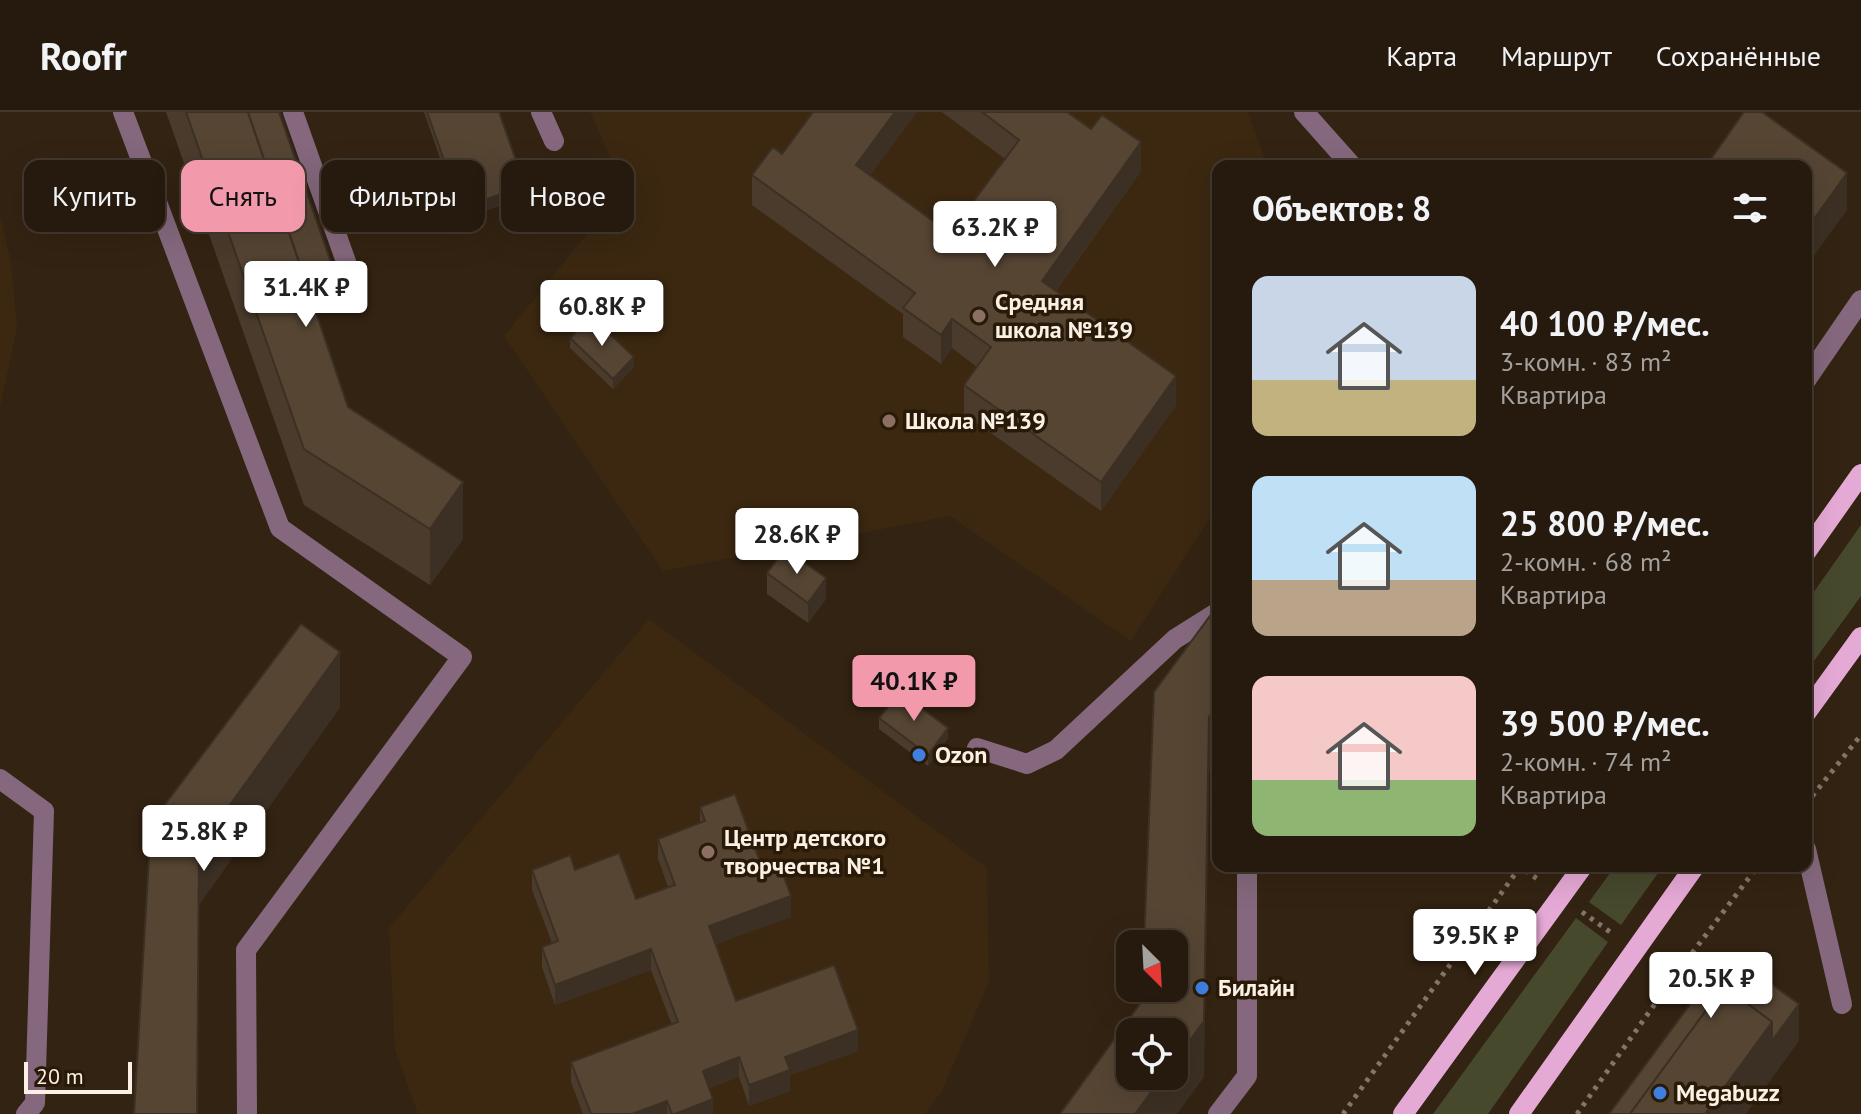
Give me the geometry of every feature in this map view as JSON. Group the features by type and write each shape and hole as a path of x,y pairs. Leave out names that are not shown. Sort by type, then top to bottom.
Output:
{"main road":[{"path":"1812,543 1861,474"},
{"path":"1812,705 1861,637"},
{"path":"1403,1114 1579,872"},
{"path":"1519,1114 1691,872"}],"lane":[{"path":"123,112 280,528 462,657 246,950 247,1114"},
{"path":"293,112 356,290"},
{"path":"541,112 554,141"},
{"path":"1304,112 1347,160"},
{"path":"1812,371 1861,300"},
{"path":"977,748 1027,764 1056,750 1175,639 1212,616"},
{"path":"0,779 44,811 35,1103 26,1114"},
{"path":"1218,1114 1247,1076 1247,872"},
{"path":"1811,872 1842,1004"}],"path":[{"path":"1812,796 1861,735"},
{"path":"1343,1114 1517,872"},
{"path":"1529,872 1547,886"},
{"path":"1577,1114 1753,872"},
{"path":"1582,911 1614,934"},
{"path":"1651,961 1674,977"}],"shaded area":[{"name":"Школа №139","path":"590,112 1248,112 1265,160 1212,160 1212,514 1131,641 950,516 663,571 504,336 588,232 634,232 634,160 611,160"},
{"path":"0,215 11,263 17,328 0,407"},
{"name":"Центр детского творчества №1","path":"649,619 987,868 989,982 942,1091 925,1114 418,1114 395,1050 389,928"}],"green space":[{"path":"1861,525 1861,596 1812,664 1812,594"},
{"path":"1611,872 1659,872 1621,925 1589,902"},
{"path":"1576,918 1608,942 1488,1114 1433,1114"}],"building":[{"path":"186,112 248,112 264,160 203,160"},
{"path":"248,112 279,112 296,160 264,160"},
{"path":"427,112 499,112 516,160 501,160 501,194 485,200 485,160 444,160"},
{"name":"Средняя школа №139","path":"813,112 895,112 856,165 950,233 1019,140 982,112 1067,112 1091,129 1102,115 1141,142 1042,281 1176,376 1101,482 964,385 991,347 952,319 941,335 903,308 915,293 752,175 773,147 782,154"},
{"path":"1744,112 1762,112 1847,173 1812,222 1812,160 1710,160"},
{"path":"305,187 334,271 306,282 289,232 305,232"},
{"path":"228,232 289,232 348,407 463,482 430,529 304,449"},
{"path":"591,316 634,357 613,379 570,338"},
{"path":"785,549 826,578 808,603 767,573"},
{"path":"1212,613 1204,1021 1188,1043 1188,1018 1130,1018 1141,1002 1188,1002 1188,930 1145,930 1154,692"},
{"path":"301,624 340,652 199,848 197,1114 134,1114 151,823"},
{"path":"900,692 948,728 928,755 879,718"},
{"name":"Центр детского творчества №1","path":"735,794 762,867 778,861 791,896 709,926 736,1001 834,965 858,1030 785,1057 790,1070 749,1085 739,1057 703,1071 713,1099 675,1114 672,1114 667,1101 632,1114 591,1114 571,1062 678,1022 651,949 555,985 542,947 558,941 532,870 570,855 575,870 619,853 636,899 675,885 658,839 705,821 700,807"},
{"path":"1728,953 1799,1004 1772,1041 1772,1022 1724,986 1630,1114 1609,1114"},
{"path":"1724,986 1772,1022 1705,1114 1630,1114"},
{"path":"1116,1037 1116,1090 1153,1090 1135,1114 1060,1114"}],"place":[{"name":"Средняя школа №139","path":"979,316"},
{"name":"Школа №139","path":"889,421"},
{"name":"Ozon","path":"919,755"},
{"name":"Центр детского творчества №1","path":"708,852"},
{"name":"Билайн","path":"1202,988"},
{"name":"Megabuzz","path":"1660,1093"}]}
